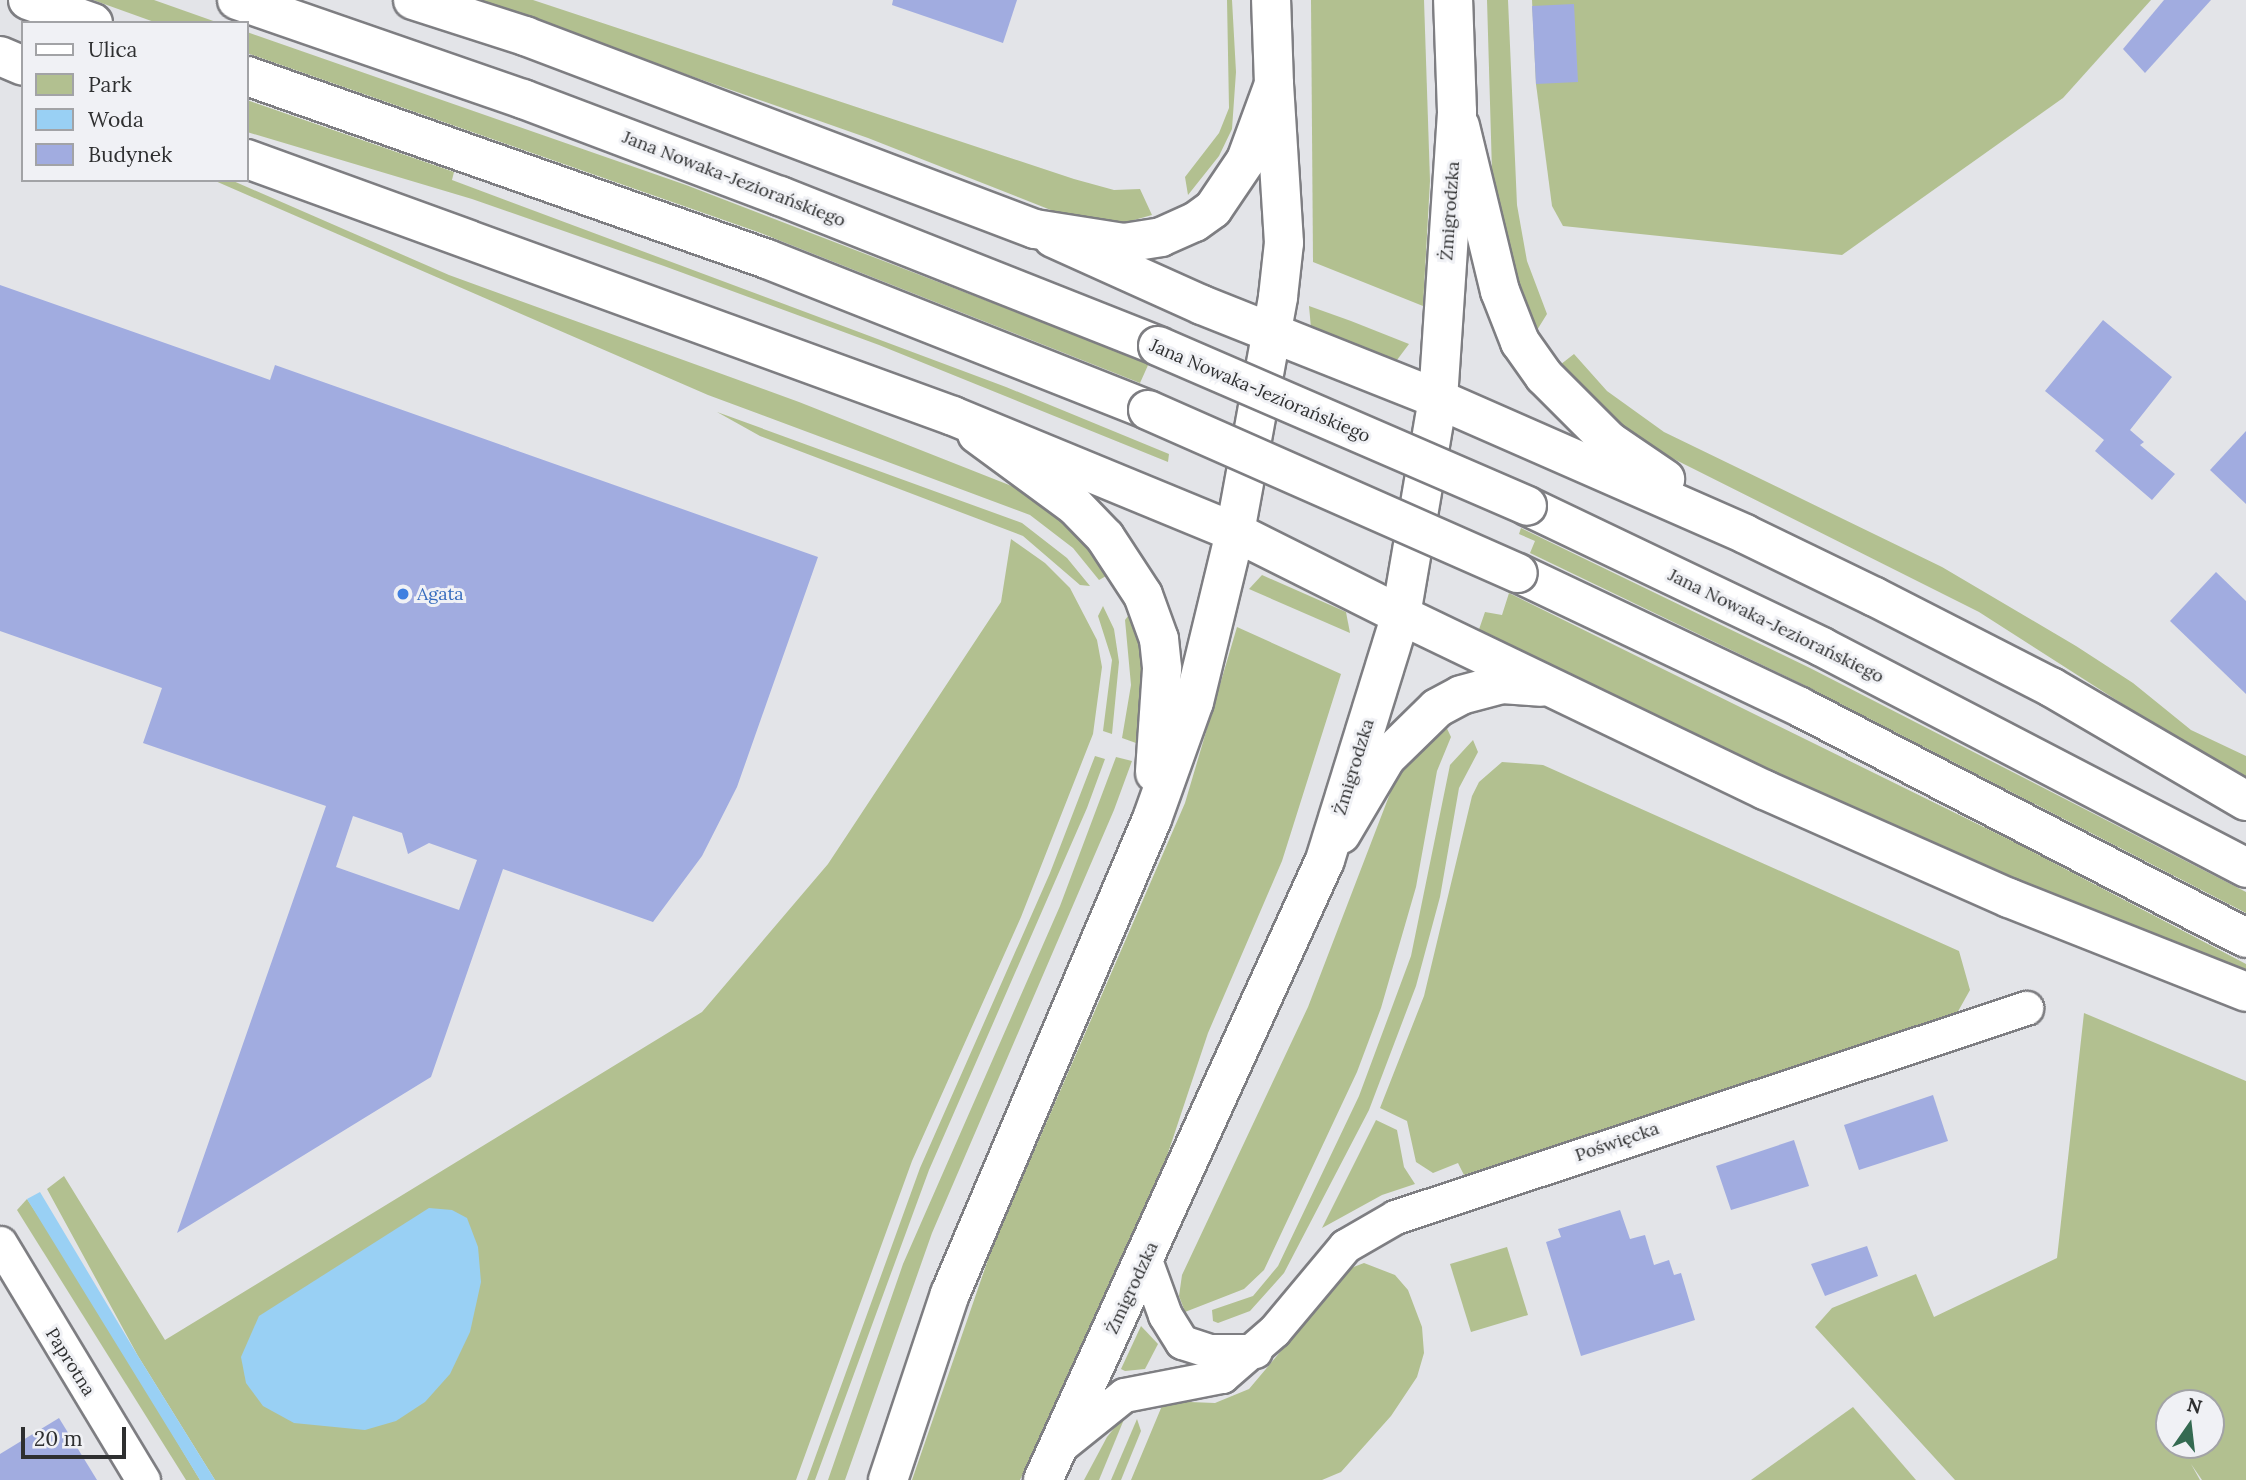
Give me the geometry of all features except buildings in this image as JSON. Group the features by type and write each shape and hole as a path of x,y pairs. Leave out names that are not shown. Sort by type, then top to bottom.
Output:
{"street":[{"path":"27,0 87,21"},
{"name":"Jana Nowaka-Jeziorańskiego","path":"237,0 755,186 1158,346 1527,506 1822,647 2246,868"},
{"path":"413,0 563,50 1035,229 1272,334 1438,399 1745,534 2051,687 2246,801"},
{"path":"888,1480 950,1294 1152,819 1194,702 1235,532 1272,334 1284,243 1271,0"},
{"name":"Żmigrodzka","path":"1050,1464 1325,860 1401,615 1438,399 1457,112 1453,0"},
{"path":"0,56 21,65"},
{"path":"248,76 766,259 1148,410 1518,573 1800,707 2246,938"},
{"path":"1035,229 1124,243 1161,237 1195,222 1213,209 1246,160 1274,84"},
{"path":"1457,112 1500,290 1529,356 1609,441 1745,534"},
{"path":"248,159 953,416 1235,532 1765,790 1997,892 2246,992"},
{"path":"953,416 1075,506 1105,537 1146,602 1159,639 1162,669 1152,819"},
{"path":"1325,860 1386,758 1437,708 1461,695 1502,684 1555,688"},
{"name":"Poświęcka","path":"1050,1464 1124,1395 1223,1376 1255,1351 1345,1246 1395,1217 2026,1008"},
{"name":"Paprotna","path":"0,1243 143,1480"},
{"path":"1145,1260 1165,1315 1182,1342 1209,1351 1255,1351"}],"green space":[{"path":"93,0 154,0 213,21 151,21"},
{"path":"474,0 533,0 1074,179 1114,190 1140,189 1152,215 1127,222 1066,216 868,138"},
{"path":"1227,0 1232,0 1236,72 1232,129 1219,156 1188,195 1185,177 1219,133 1229,108"},
{"path":"1311,0 1424,0 1430,181 1423,306 1313,262"},
{"path":"1487,0 1508,0 1517,205 1527,261 1547,314 1534,335 1493,206"},
{"path":"1532,0 2151,0 2063,98 1842,255 1563,226 1552,206 1536,84"},
{"path":"248,32 686,185 1149,363 1140,383 758,232 248,53"},
{"path":"248,100 454,172 452,180 1006,387 1169,454 1168,462 879,345 472,199 248,132"},
{"path":"218,182 236,182 449,275 799,402 1022,490 1054,508 1115,571 1099,580 1073,548 1030,515 708,395"},
{"path":"1309,306 1409,344 1397,360 1311,328"},
{"path":"1574,354 1607,391 1664,432 1942,567 2076,646 2133,683 2191,730 2246,756 2246,783 1979,612 1630,437 1556,368"},
{"path":"717,412 1022,523 1067,558 1090,586 1080,585 1023,536 760,436"},
{"path":"1521,528 1810,668 2246,892 2246,913 1806,686 1530,553 1535,541 1519,534"},
{"path":"1011,539 1045,563 1070,588 1097,640 1102,667 1093,734 1021,917 912,1161 796,1480 215,1480 138,1356 47,1189 64,1176 165,1340 702,1012 828,864 1001,602"},
{"path":"1262,575 1346,612 1350,633 1249,589"},
{"path":"1509,593 2016,843 2246,964 2246,976 1998,877 1475,641 1485,612 1502,615"},
{"path":"1103,606 1114,629 1119,662 1112,734 1103,731 1112,660 1098,616"},
{"path":"1134,608 1146,667 1136,743 1122,738 1131,685 1125,620"},
{"path":"1237,627 1341,674 1282,861 1208,1033 1161,1174 1020,1480 912,1480 992,1248 1185,803"},
{"path":"1443,720 1451,737 1437,771 1416,887 1381,1008 1357,1072 1264,1270 1244,1289 1185,1312 1179,1296 1182,1275 1308,1007 1399,770"},
{"path":"1473,740 1478,752 1459,788 1440,897 1416,986 1369,1110 1284,1273 1250,1311 1218,1323 1213,1321 1212,1310 1253,1296 1278,1266 1359,1096 1411,956 1450,765"},
{"path":"1095,756 1105,759 1087,808 929,1170 815,1480 807,1480 920,1168 1050,873"},
{"path":"1116,757 1132,761 1114,810 932,1233 845,1480 828,1480 903,1264 1060,906"},
{"path":"1502,762 1543,765 1959,951 1970,990 1956,1015 1464,1175 1458,1163 1433,1173 1416,1162 1407,1121 1380,1108 1424,996 1472,796 1479,782"},
{"path":"2084,1013 2246,1081 2246,1480 2202,1480 2191,1464 2200,1480 1955,1480 1815,1327 1832,1308 1916,1274 1934,1317 2057,1258"},
{"path":"1376,1120 1397,1130 1404,1167 1415,1184 1382,1195 1322,1228"},
{"path":"27,1199 74,1270 200,1480 186,1480 17,1210"},
{"path":"1507,1247 1528,1315 1471,1332 1450,1264"},
{"path":"1364,1263 1395,1275 1408,1290 1422,1327 1424,1353 1417,1377 1391,1416 1341,1472 1322,1480 1131,1480 1164,1401 1215,1403 1249,1389 1351,1268"},
{"path":"1141,1326 1158,1344 1145,1369 1125,1371 1121,1369"},
{"path":"1853,1407 1916,1480 1751,1480"},
{"path":"1127,1412 1099,1480 1084,1480 1107,1437"},
{"path":"1137,1419 1141,1431 1121,1480 1111,1480"}],"water":[{"path":"40,1192 215,1480 200,1480 27,1199"},
{"path":"429,1208 452,1210 467,1218 478,1247 481,1282 470,1332 450,1374 425,1402 396,1421 365,1430 294,1423 263,1406 246,1383 241,1357 259,1316"}],"place":[{"name":"Agata","path":"403,594"}]}
